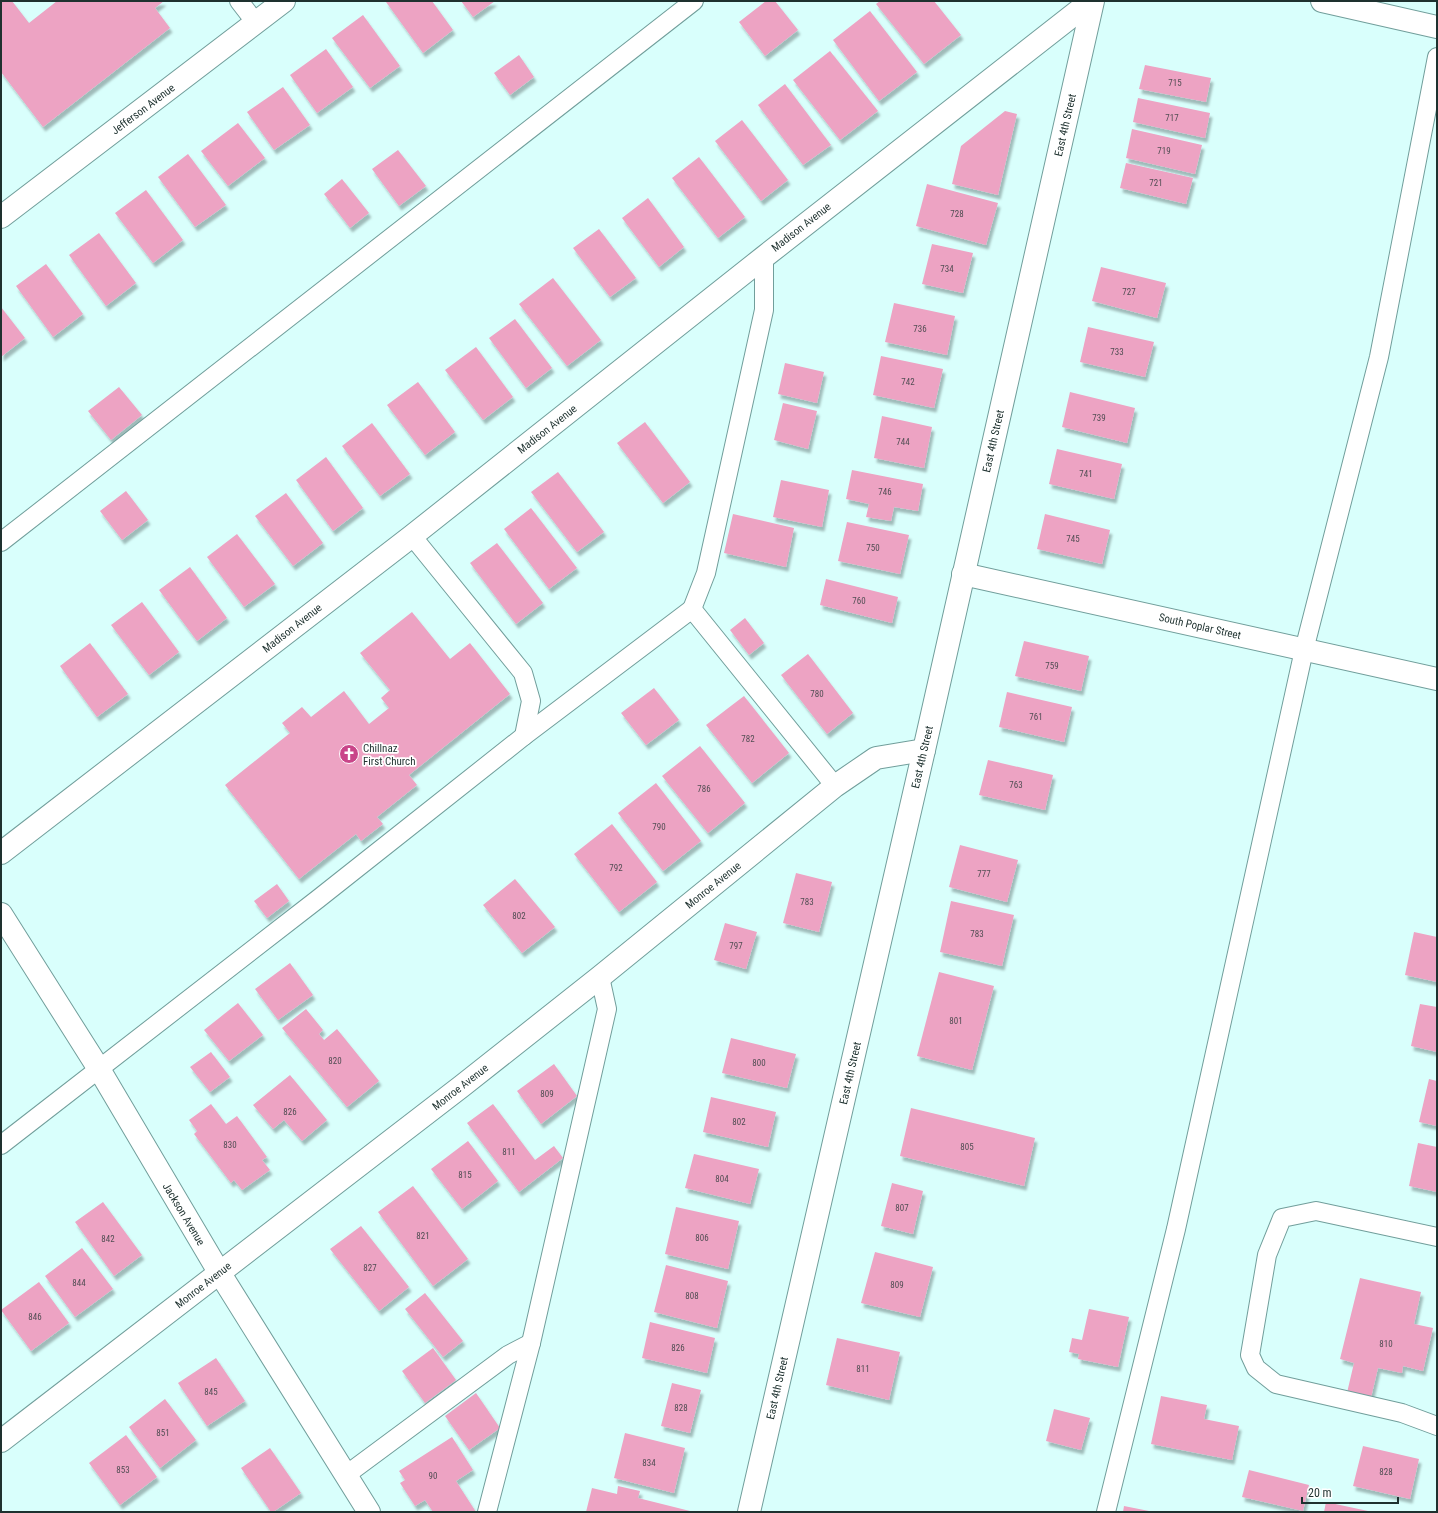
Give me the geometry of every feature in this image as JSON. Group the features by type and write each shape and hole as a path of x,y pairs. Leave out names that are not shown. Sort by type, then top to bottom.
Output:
{"street":[{"name":"Jefferson Avenue","path":"1,216 284,1"},
{"name":"Madison Avenue","path":"1,853 412,536 764,257 1092,1"},
{"name":"East 4th Street","path":"749,1512 924,750 1092,1"},
{"path":"1322,1 1437,27"},
{"name":"South Poplar Street","path":"963,574 1437,679"},
{"name":"Monroe Avenue","path":"1,1441 462,1086 835,786 876,758 924,750"},
{"name":"Jackson Avenue","path":"1,914 99,1069 219,1272 369,1512"}],"lane":[{"path":"239,1 256,23"},
{"path":"1,542 694,1"},
{"path":"1106,1512 1176,1229 1304,650 1379,357 1437,58"},
{"path":"1,1145 318,899 524,736 692,609 706,573 764,310 764,257"},
{"path":"412,536 523,673 531,701 524,736"},
{"path":"692,609 835,786"},
{"path":"487,1512 532,1343 607,1009 600,976"},
{"path":"1437,1237 1316,1211 1282,1218 1267,1254 1250,1355 1256,1368 1276,1384 1402,1413 1437,1426"},
{"path":"346,1475 508,1355 532,1343"}],"building":[{"path":"1,1 12,1 29,23 57,1 164,1 155,8 170,28 43,127 1,72"},
{"path":"432,1 453,30 423,53 386,2"},
{"path":"461,1 495,1 473,17"},
{"path":"766,1 775,1 798,30 765,56 739,22"},
{"path":"880,1 934,1 961,35 924,64 876,4"},
{"path":"870,11 917,72 879,101 833,40"},
{"path":"363,15 400,66 370,88 332,38"},
{"path":"326,49 353,87 317,113 290,75"},
{"path":"830,51 878,111 840,140 793,80"},
{"path":"519,55 534,77 510,95 494,73"},
{"path":"1145,65 1211,78 1206,102 1139,89"},
{"path":"785,84 831,145 803,165 758,105"},
{"path":"283,87 310,125 274,150 247,112"},
{"path":"1138,98 1210,113 1205,138 1133,122"},
{"path":"1005,111 1017,114 998,195 952,184 961,146"},
{"path":"742,120 788,180 761,201 715,141"},
{"path":"238,123 265,158 228,186 201,151"},
{"path":"1132,129 1202,145 1195,174 1126,158"},
{"path":"398,150 426,186 399,206 372,169"},
{"path":"188,154 226,205 195,227 158,177"},
{"path":"699,157 745,217 718,238 672,178"},
{"path":"1126,163 1193,178 1186,204 1120,188"},
{"path":"342,179 369,213 350,228 324,194"},
{"path":"927,184 998,203 986,245 916,226"},
{"path":"146,190 183,240 153,263 115,213"},
{"path":"648,198 684,247 659,267 622,218"},
{"path":"599,229 636,278 610,297 573,248"},
{"path":"99,233 136,283 106,306 69,255"},
{"path":"932,244 973,253 963,293 922,284"},
{"path":"46,264 83,314 53,337 16,286"},
{"path":"1101,267 1166,283 1157,318 1092,301"},
{"path":"553,278 601,340 567,366 519,304"},
{"path":"894,303 955,316 947,355 885,342"},
{"path":"1,307 25,338 1,357"},
{"path":"515,319 552,368 526,388 489,338"},
{"path":"1088,327 1154,342 1145,377 1080,362"},
{"path":"476,347 513,397 483,420 445,370"},
{"path":"881,356 943,369 934,408 873,395"},
{"path":"785,363 824,372 817,403 778,394"},
{"path":"418,382 455,432 425,455 387,405"},
{"path":"119,387 142,415 111,440 88,411"},
{"path":"1070,392 1135,408 1127,443 1062,427"},
{"path":"783,403 817,411 808,449 774,440"},
{"path":"882,416 932,427 924,468 874,458"},
{"path":"645,422 690,482 663,503 617,443"},
{"path":"372,423 410,474 380,496 342,446"},
{"path":"1057,449 1122,464 1114,499 1049,484"},
{"path":"326,457 363,508 333,531 296,480"},
{"path":"852,470 923,484 918,511 894,507 891,521 866,517 869,504 846,499"},
{"path":"558,472 604,532 577,552 531,492"},
{"path":"781,480 829,490 822,527 773,517"},
{"path":"126,491 148,520 122,540 100,511"},
{"path":"286,493 323,543 293,566 255,516"},
{"path":"531,508 577,568 549,589 504,529"},
{"path":"733,514 794,528 786,567 724,553"},
{"path":"1045,514 1110,530 1102,564 1037,549"},
{"path":"847,522 909,535 900,574 838,561"},
{"path":"237,534 275,584 244,607 207,557"},
{"path":"497,543 543,603 516,624 470,563"},
{"path":"190,567 227,618 197,641 159,590"},
{"path":"826,579 898,597 892,623 820,605"},
{"path":"142,602 179,652 149,675 111,625"},
{"name":"Chillnaz First Church","path":"412,612 450,659 470,643 510,694 409,775 417,785 377,817 383,824 361,841 356,834 299,879 225,785 290,733 282,723 302,707 311,717 344,691 369,724 389,708 381,698 390,690 360,653"},
{"path":"745,618 764,643 749,655 730,630"},
{"path":"1024,641 1089,656 1081,691 1015,676"},
{"path":"90,643 128,694 97,717 60,666"},
{"path":"808,654 853,713 827,734 781,675"},
{"path":"654,688 679,720 646,745 621,713"},
{"path":"1007,692 1072,707 1064,742 999,727"},
{"path":"744,696 789,753 752,783 706,725"},
{"path":"700,746 745,803 708,833 662,776"},
{"path":"988,760 1053,775 1045,810 979,795"},
{"path":"656,783 701,841 663,871 618,813"},
{"path":"612,824 657,882 619,912 574,854"},
{"path":"960,845 1018,860 1007,902 949,887"},
{"path":"796,873 832,882 819,932 783,923"},
{"path":"515,879 555,927 522,953 483,905"},
{"path":"277,884 289,901 267,918 254,901"},
{"path":"951,901 1014,915 1002,966 940,952"},
{"path":"725,923 757,932 746,969 714,960"},
{"path":"1414,932 1437,937 1437,982 1405,975"},
{"path":"290,963 313,995 278,1020 255,989"},
{"path":"939,972 994,986 972,1070 917,1056"},
{"path":"238,1003 263,1035 229,1061 204,1030"},
{"path":"1420,1004 1437,1007 1437,1052 1411,1046"},
{"path":"306,1009 323,1030 319,1034 324,1040 337,1029 379,1081 347,1107 282,1028"},
{"path":"731,1038 796,1054 787,1088 722,1073"},
{"path":"211,1052 230,1077 210,1092 190,1067"},
{"path":"554,1064 577,1096 541,1124 517,1091"},
{"path":"290,1075 327,1120 302,1141 284,1120 273,1129 253,1105"},
{"path":"1429,1079 1437,1081 1437,1126 1419,1122"},
{"path":"711,1097 776,1112 768,1147 703,1132"},
{"path":"211,1104 226,1124 237,1116 267,1157 262,1160 270,1170 242,1190 234,1180 231,1183 194,1134 197,1131 189,1120"},
{"path":"493,1104 535,1160 554,1146 563,1158 519,1192 467,1123"},
{"path":"911,1108 1035,1138 1024,1186 900,1156"},
{"path":"468,1141 498,1181 462,1209 431,1169"},
{"path":"1418,1143 1437,1147 1437,1192 1409,1186"},
{"path":"694,1154 759,1169 750,1204 685,1188"},
{"path":"892,1183 923,1191 913,1234 881,1226"},
{"path":"413,1186 468,1259 433,1286 378,1212"},
{"path":"103,1202 142,1255 114,1276 75,1222"},
{"path":"676,1207 739,1221 728,1269 665,1254"},
{"path":"361,1226 409,1287 379,1311 330,1249"},
{"path":"82,1248 113,1289 75,1317 45,1276"},
{"path":"875,1252 933,1267 920,1317 861,1303"},
{"path":"666,1265 728,1281 717,1328 654,1312"},
{"path":"1360,1278 1421,1292 1414,1324 1433,1328 1423,1371 1403,1366 1402,1373 1378,1368 1370,1402 1346,1397 1354,1363 1340,1359"},
{"path":"39,1282 69,1323 31,1351 1,1310"},
{"path":"425,1293 463,1341 443,1357 405,1309"},
{"path":"1089,1309 1129,1317 1118,1367 1078,1359 1079,1354 1069,1352 1072,1338 1082,1340"},
{"path":"650,1322 715,1338 707,1373 642,1358"},
{"path":"837,1338 900,1352 889,1400 826,1385"},
{"path":"433,1348 456,1380 425,1403 402,1371"},
{"path":"216,1358 245,1401 207,1426 178,1383"},
{"path":"672,1383 701,1390 690,1433 661,1426"},
{"path":"476,1393 500,1428 469,1450 445,1416"},
{"path":"1161,1396 1207,1405 1204,1419 1239,1426 1232,1460 1151,1444"},
{"path":"165,1399 196,1440 160,1468 129,1427"},
{"path":"1054,1409 1090,1418 1081,1450 1046,1441"},
{"path":"625,1433 685,1448 674,1493 614,1478"},
{"path":"126,1435 157,1477 120,1505 89,1463"},
{"path":"452,1437 473,1470 456,1481 476,1512 433,1512 425,1500 415,1506 400,1483 405,1480 399,1471"},
{"path":"1363,1446 1419,1459 1410,1499 1353,1486"},
{"path":"270,1448 301,1493 273,1512 271,1512 241,1468"},
{"path":"1249,1470 1309,1485 1303,1511 1242,1497"},
{"path":"618,1486 640,1491 638,1498 690,1511 586,1512 592,1488 617,1494"},
{"path":"1326,1502 1368,1511 1368,1512 1324,1512"},
{"path":"1124,1506 1149,1511 1149,1512 1123,1512"}],"place":[{"name":"Chillnaz First Church","path":"349,754"}]}
